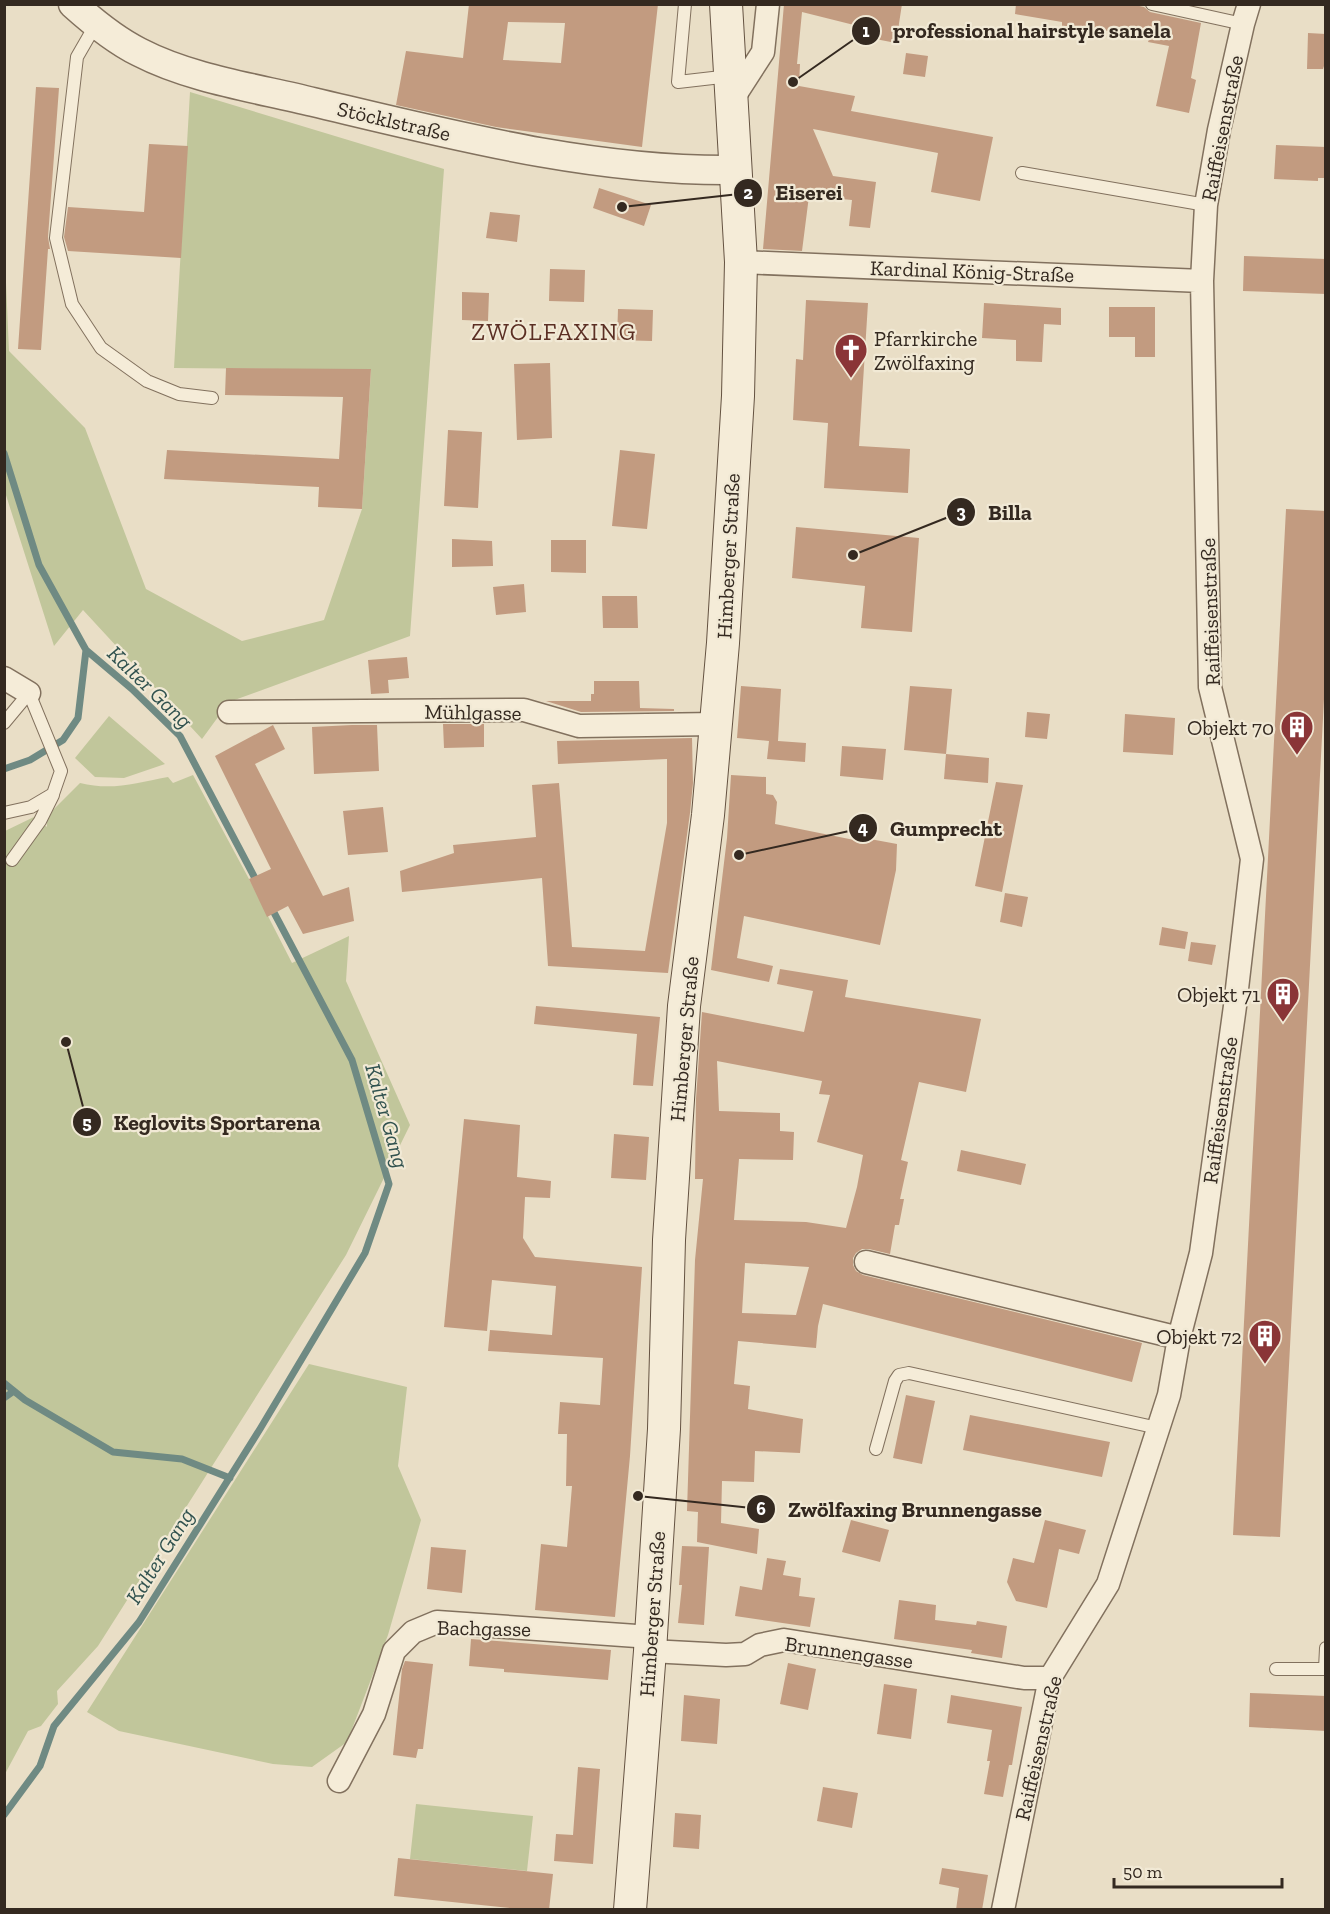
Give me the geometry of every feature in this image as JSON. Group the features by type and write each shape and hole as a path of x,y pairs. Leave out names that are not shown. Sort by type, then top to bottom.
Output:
{"main road":[{"name":"Himberger Straße","path":"630,1910 651,1644 664,1430 669,1240 684,1006 708,814 723,643 738,396 741,262 726,4"}],"street":[{"name":"Stöcklstraße","path":"73,4 96,24 138,52 188,72 432,130 549,153 607,163 665,169 736,170"},
{"path":"731,88 763,52 768,4"},
{"name":"Raiffeisenstraße","path":"1003,1910 1050,1678 1108,1584 1169,1395 1179,1338 1201,1253 1235,1006 1252,859 1210,687 1202,281 1206,205 1219,130 1246,14"},
{"name":"Kardinal König-Straße","path":"741,262 1202,281"},
{"path":"4,678 29,693"},
{"name":"Mühlgasse","path":"229,712 524,710 579,726 715,724"},
{"path":"866,1262 1179,1338"},
{"name":"Bachgasse","path":"339,1781 374,1714 394,1651 413,1632 437,1622 651,1644"},
{"name":"Brunnengasse","path":"651,1644 735,1655 745,1654 760,1645 784,1640 1024,1678 1050,1678"}],"lane":[{"path":"685,4 678,82 731,88"},
{"name":"Raiffeisenstraße","path":"1152,4 1246,14"},
{"path":"96,24 76,57 56,238 72,304 101,348 147,381 179,394 212,398"},
{"path":"1022,173 1206,205"},
{"path":"4,723 29,693 61,771 40,821 12,860"},
{"path":"4,813 31,807 53,794"},
{"path":"876,1449 895,1381 899,1375 909,1373 1158,1428"},
{"path":"1276,1669 1325,1669 1326,1648"}],"green space":[{"path":"190,92 444,169 410,636 229,702 202,739 83,610 54,646 5,492 4,237 9,351 85,428 146,589 242,641 324,620 362,509 371,370 174,368"},
{"path":"109,716 165,764 124,778 95,777 75,758"},
{"path":"193,775 292,963 349,936 346,981 410,1125 346,1255 98,1646 57,1691 58,1704 41,1726 28,1731 5,1774 5,831 36,816 47,827 47,816 80,783 113,786 168,777 173,783"},
{"path":"309,1364 407,1387 398,1466 421,1520 388,1635 347,1742 312,1767 273,1764 119,1731 87,1712"},
{"path":"416,1804 533,1816 527,1871 410,1859"}],"building":[{"path":"469,4 658,4 642,147 496,127 396,105 406,51 463,58","holes":["508,22 565,23 561,63 503,60"]},
{"path":"784,4 902,4 896,43 860,36 862,27 802,12 797,64 800,64 799,86 855,96 851,111 993,137 980,201 931,192 938,153 813,129 833,176 876,182 870,228 849,226 852,200 809,196 802,251 763,249"},
{"path":"1016,4 1130,4 1144,7 1150,12 1201,23 1191,78 1196,80 1189,113 1156,106 1169,46 1148,42 1149,39 1092,28 1091,31 1062,26 1062,22 1015,14"},
{"path":"1308,33 1326,34 1326,66 1323,69 1307,69"},
{"path":"906,53 928,56 925,77 903,74"},
{"path":"36,87 59,88 48,237 50,249 48,249 41,350 18,349"},
{"path":"149,144 188,146 181,258 68,251 64,237 68,207 144,212"},
{"path":"1276,145 1326,147 1326,178 1318,178 1318,181 1274,179"},
{"path":"599,188 651,205 644,226 593,208"},
{"path":"490,212 520,215 517,242 486,238"},
{"path":"1244,256 1326,259 1326,294 1243,291"},
{"path":"550,269 585,270 584,302 549,301"},
{"path":"462,292 489,293 488,321 462,320"},
{"name":"Pfarrkirche Zwölfaxing","path":"806,300 868,303 859,446 910,449 908,493 824,488 828,423 793,420 796,359 803,360"},
{"path":"984,303 1061,308 1061,325 1044,324 1042,362 1016,361 1016,340 982,338"},
{"path":"1109,307 1155,307 1155,357 1135,357 1135,337 1109,337"},
{"path":"618,309 653,310 652,341 617,340"},
{"path":"550,363 552,438 517,440 514,364"},
{"path":"226,368 371,369 362,509 318,507 319,487 164,479 167,450 339,459 343,397 225,395"},
{"path":"448,430 482,432 478,508 444,506"},
{"path":"620,450 655,454 647,529 612,526"},
{"path":"1286,509 1326,511 1326,661 1280,1537 1233,1535"},
{"path":"796,527 919,538 912,632 861,628 865,586 792,578"},
{"path":"452,539 492,541 493,566 452,567"},
{"path":"551,540 586,540 586,573 551,572"},
{"path":"524,584 526,612 496,615 493,587"},
{"path":"602,596 637,596 638,628 603,628"},
{"path":"407,657 409,678 388,680 389,693 371,694 368,660"},
{"path":"594,681 639,681 640,708 674,709 674,711 581,712 546,701 591,701 591,694 594,694"},
{"path":"741,686 781,689 778,741 806,743 805,762 767,759 769,741 737,738"},
{"path":"910,686 952,689 946,754 904,750"},
{"path":"1027,712 1050,714 1047,739 1025,737"},
{"path":"1125,714 1175,718 1173,755 1123,752"},
{"path":"443,724 484,724 484,747 444,748"},
{"path":"273,725 285,749 255,764 323,896 349,887 354,921 303,934 288,906 267,917 249,879 271,869 215,756"},
{"path":"377,725 379,771 314,774 312,727"},
{"path":"692,738 693,783 690,813 668,973 548,966 542,878 402,892 400,871 454,853 453,845 536,837 532,785 559,783 572,947 645,951 667,823 667,759 558,764 557,741"},
{"path":"842,746 886,749 883,780 840,776"},
{"path":"946,754 989,758 988,783 944,779"},
{"path":"731,775 766,777 766,794 773,795 777,802 775,824 869,843 870,839 897,844 896,870 880,945 744,916 737,958 773,966 769,982 711,970 727,838"},
{"path":"996,782 1023,785 1002,892 975,886"},
{"path":"383,807 388,852 348,855 343,811"},
{"path":"1005,893 1028,897 1022,927 1000,922"},
{"path":"1162,927 1188,932 1185,949 1159,945"},
{"path":"1191,942 1216,945 1212,965 1188,961"},
{"path":"780,969 848,980 845,997 981,1019 966,1092 919,1082 901,1160 908,1162 900,1199 904,1199 899,1225 895,1225 890,1254 862,1249 853,1258 856,1271 863,1275 1142,1343 1132,1382 823,1304 816,1348 738,1341 734,1384 750,1386 748,1409 803,1419 800,1453 755,1451 754,1482 722,1481 721,1523 759,1529 757,1554 697,1542 698,1512 687,1511 695,1260 703,1179 695,1179 696,1099 702,1012 804,1032 813,991 777,984","holes":["717,1061 822,1081 819,1094 830,1095 817,1142 863,1155 846,1228 806,1222 734,1220 739,1159 793,1160 794,1132 780,1131 780,1113 719,1111","745,1263 809,1267 796,1315 742,1313"]},
{"path":"536,1006 660,1017 653,1086 633,1085 637,1034 534,1024"},
{"path":"464,1119 520,1125 517,1177 551,1181 550,1198 525,1197 523,1238 535,1257 642,1267 630,1456 615,1617 535,1610 541,1544 567,1547 572,1486 566,1486 567,1434 558,1434 560,1402 600,1405 603,1358 488,1351 490,1330 552,1335 556,1286 492,1280 487,1331 444,1327"},
{"path":"614,1134 649,1137 646,1180 611,1178"},
{"path":"961,1150 1026,1164 1021,1185 957,1171"},
{"path":"906,1395 935,1401 922,1464 893,1458"},
{"path":"970,1415 1110,1442 1102,1477 963,1450"},
{"path":"851,1520 889,1530 880,1562 842,1552"},
{"path":"1045,1520 1086,1530 1079,1554 1059,1549 1047,1608 1016,1601 1007,1582 1013,1558 1034,1563"},
{"path":"682,1546 709,1547 704,1625 678,1623 682,1585 679,1585"},
{"path":"431,1547 466,1550 462,1593 427,1589"},
{"path":"767,1558 786,1561 783,1575 801,1578 799,1596 815,1598 810,1627 735,1616 740,1586 762,1590"},
{"path":"899,1600 936,1605 935,1620 976,1625 977,1621 1007,1626 1002,1658 971,1653 972,1650 894,1639"},
{"path":"471,1639 611,1650 608,1680 504,1672 504,1669 469,1666"},
{"path":"405,1661 433,1664 423,1749 418,1749 416,1758 393,1755 402,1669"},
{"path":"788,1663 816,1669 808,1710 780,1704"},
{"path":"884,1684 917,1689 911,1739 877,1734"},
{"path":"1250,1693 1326,1696 1326,1731 1249,1727"},
{"path":"684,1695 720,1699 717,1744 681,1741"},
{"path":"951,1695 1022,1707 1012,1765 1009,1765 1003,1797 984,1794 990,1761 987,1761 992,1730 947,1723"},
{"path":"578,1767 600,1769 593,1864 554,1861 556,1834 573,1835"},
{"path":"823,1787 858,1793 852,1828 817,1821"},
{"path":"675,1813 701,1815 699,1849 673,1847"},
{"path":"398,1858 553,1874 549,1910 528,1910 394,1896"},
{"path":"942,1868 988,1875 982,1910 956,1910 959,1888 939,1884"}],"waterway":[{"name":"Kalter Gang","path":"4,453 39,565 86,650 132,689 180,736 257,882"},
{"path":"4,769 30,760 63,740 78,718 86,650"},
{"name":"Kalter Gang","path":"4,1815 40,1766 54,1726 139,1622 260,1429 365,1253 389,1184 352,1060 270,905"},
{"path":"4,1383 25,1400 113,1452 182,1459 230,1478"},
{"path":"4,1398 14,1391"}],"place":[{"name":"professional hairstyle sanela","path":"793,82"},
{"name":"Eiserei","path":"622,207"},
{"name":"Pfarrkirche Zwölfaxing","path":"851,379"},
{"name":"Billa","path":"853,555"},
{"name":"Objekt 70","path":"1297,756"},
{"name":"Gumprecht","path":"739,855"},
{"name":"Objekt 71","path":"1283,1023"},
{"name":"Keglovits Sportarena","path":"66,1042"},
{"name":"Objekt 72","path":"1265,1365"},
{"name":"Zwölfaxing Brunnengasse","path":"638,1496"}],"district":[{"name":"ZWÖLFAXING","path":"554,331"}]}
